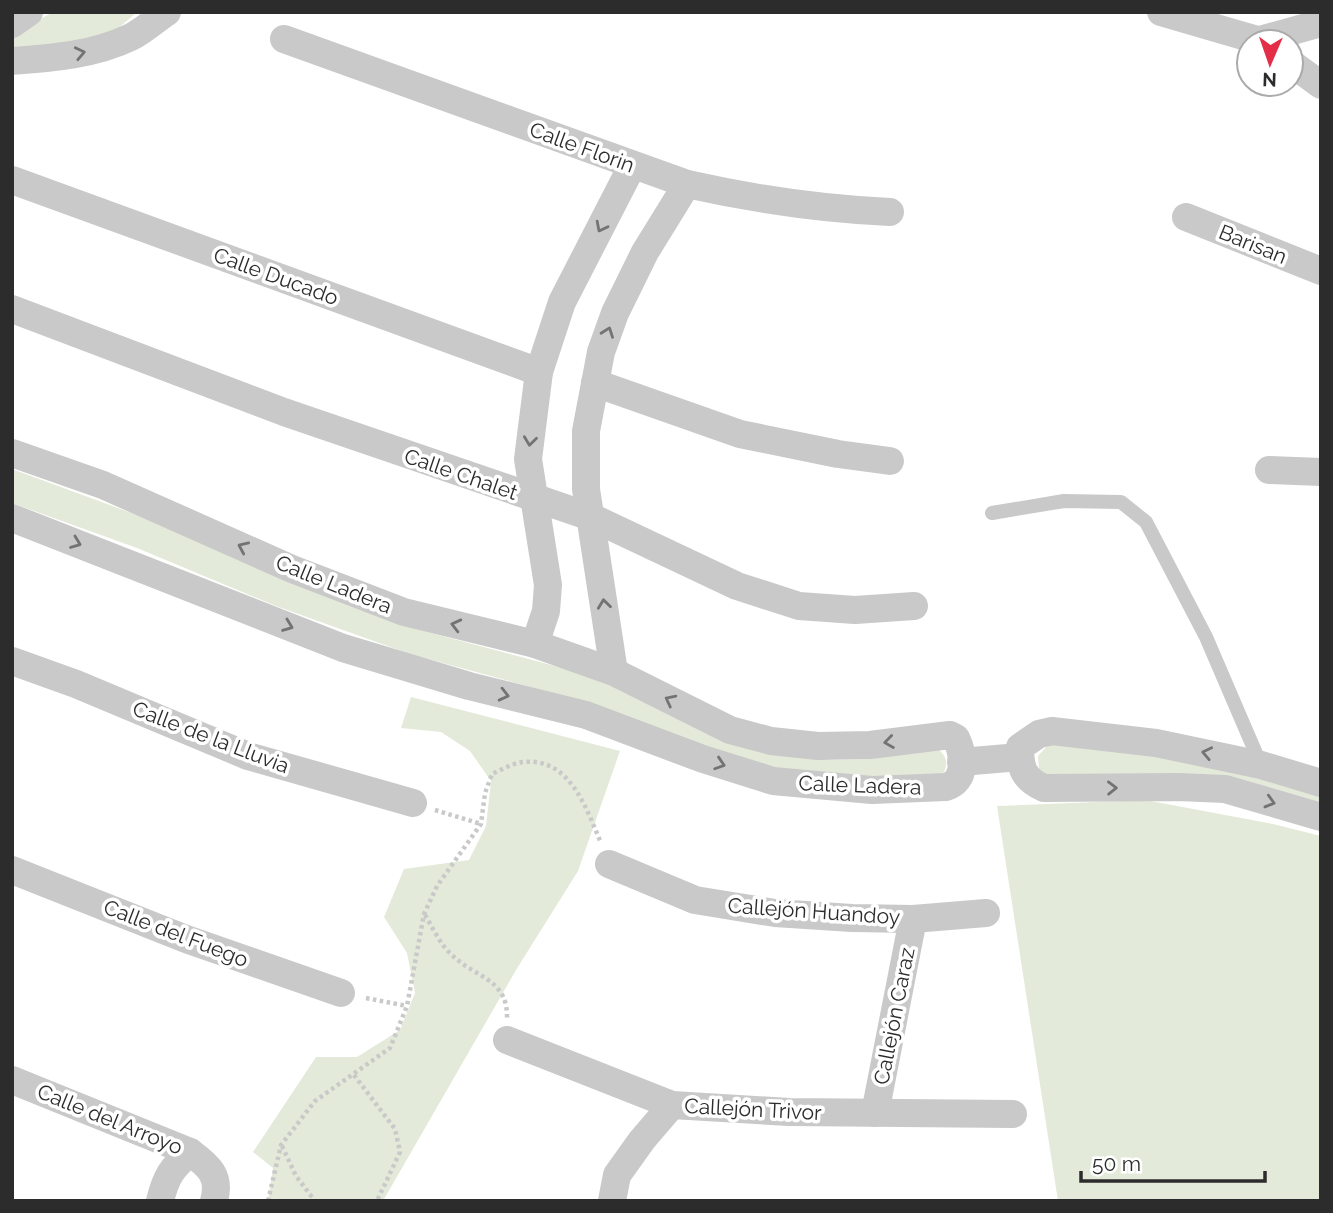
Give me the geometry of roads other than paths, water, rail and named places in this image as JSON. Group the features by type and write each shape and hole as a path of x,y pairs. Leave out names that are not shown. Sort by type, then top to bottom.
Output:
{"street":[{"path":"12,24 29,12"},
{"path":"12,61 76,54 103,48 132,37 167,12"},
{"path":"1161,12 1235,33"},
{"name":"Calle Florin","path":"284,39 687,184 751,199 832,209 890,212"},
{"path":"1305,73 1321,85"},
{"path":"535,644 546,611 548,585 528,459 539,372 562,302 632,166"},
{"name":"Calle Ducado","path":"12,180 539,372"},
{"path":"614,672 586,489 586,431 601,352 615,313 645,252 687,184"},
{"name":"Barisan","path":"1186,217 1321,271"},
{"name":"Calle Chalet","path":"12,309 284,412 591,517 737,586 799,607 855,610 914,606"},
{"path":"595,383 740,434 838,454 890,461"},
{"name":"Calle Ladera","path":"12,453 103,485 292,569 404,612 535,644 614,672 730,730 771,741 818,746 870,745 950,735 956,738 960,745 959,780 955,785 946,787 872,790 773,781 704,759 586,715 469,686 343,648 12,518"},
{"path":"1269,470 1321,472"},
{"name":"Calle de la Lluvia","path":"12,661 76,684 248,756 413,803"},
{"path":"1321,783 1261,765 1156,743 1052,731 1039,733 1020,747 1020,764 1025,778 1044,788 1179,786 1225,789 1321,817"},
{"path":"961,762 1020,757"},
{"name":"Callejón Huandoy","path":"609,864 695,900 775,913 913,919 986,913"},
{"name":"Calle del Fuego","path":"12,870 186,939 341,992"},
{"name":"Callejón Caraz","path":"876,1113 913,919"},
{"name":"Callejón Trivor","path":"507,1040 673,1105 789,1112 1013,1114"},
{"name":"Calle del Arroyo","path":"12,1080 190,1152 215,1174 217,1191 214,1201"},
{"path":"612,1201 617,1175 642,1140 673,1105"},
{"path":"160,1201 173,1167 190,1152"}],"lane":[{"path":"992,513 1064,501 1121,502 1146,522 1206,637 1261,765"}]}
